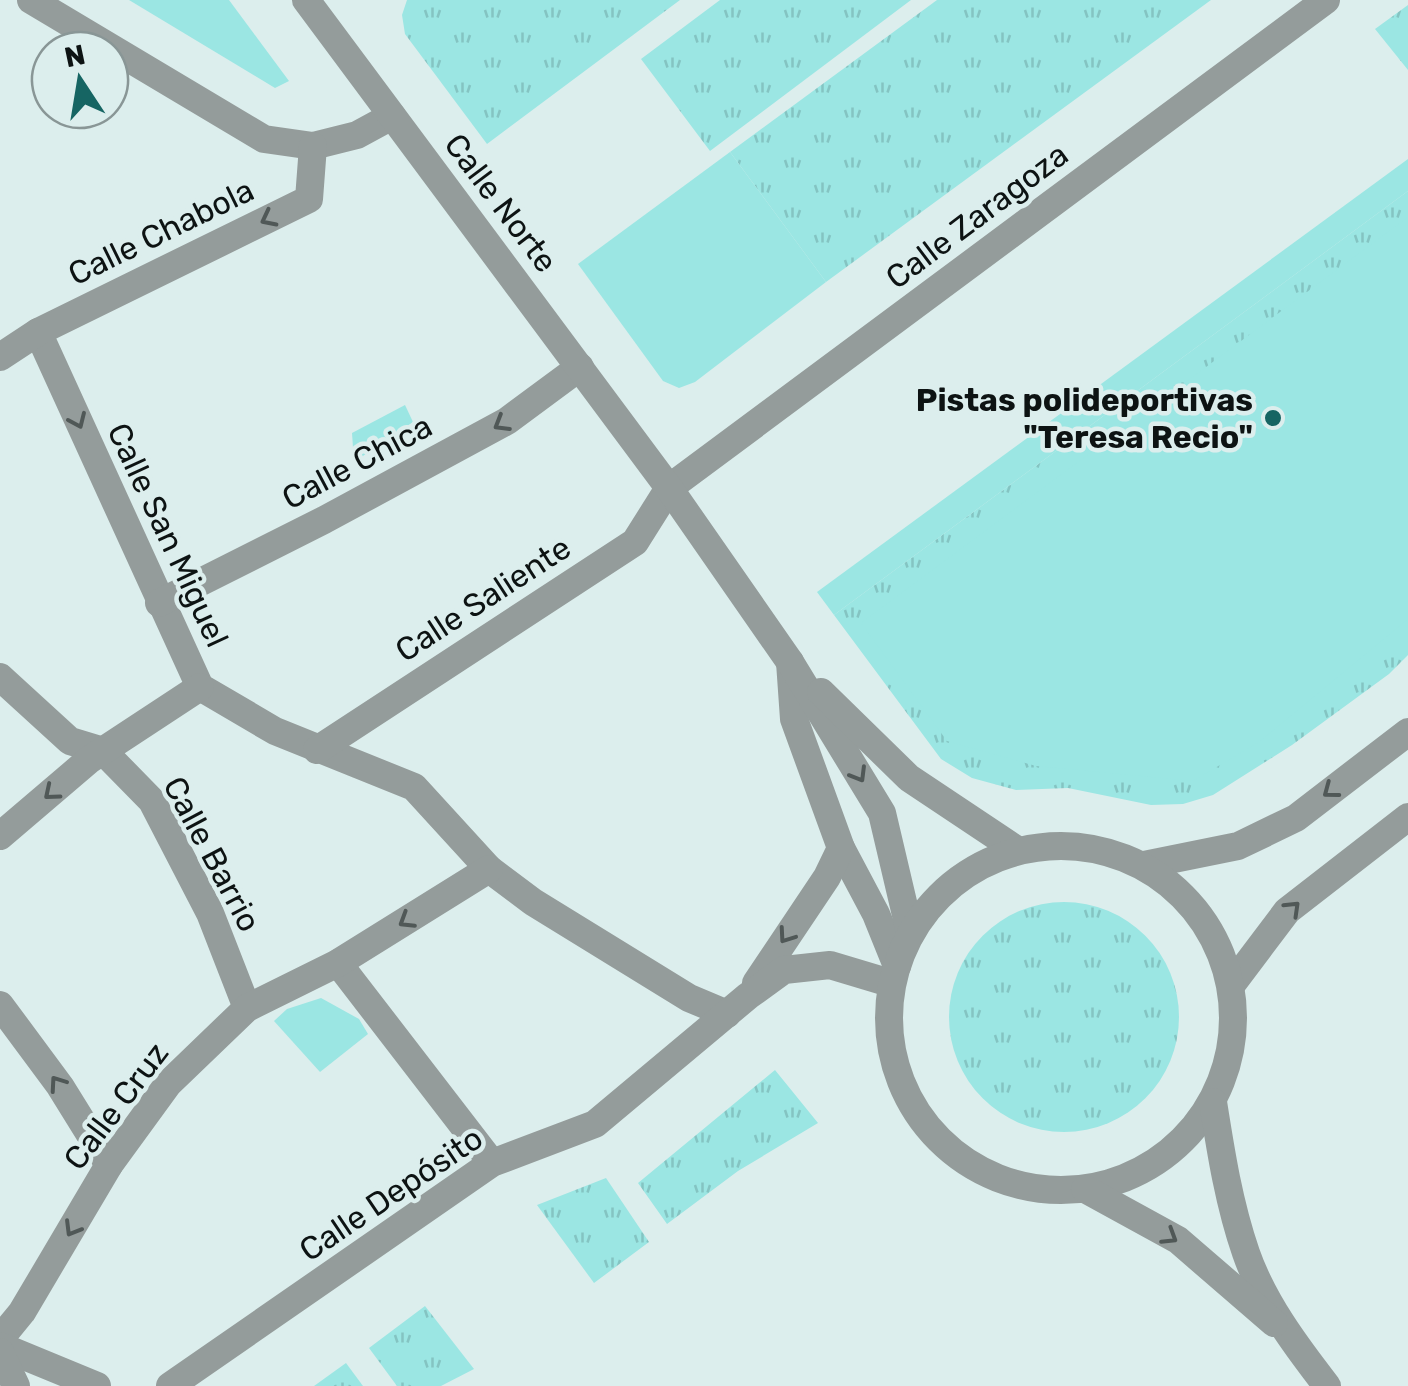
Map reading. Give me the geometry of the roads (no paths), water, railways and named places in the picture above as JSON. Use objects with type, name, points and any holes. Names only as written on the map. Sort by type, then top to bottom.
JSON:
[{"type":"street","points":[[31,0],[264,139],[314,146],[356,136],[392,116]]},
{"type":"street","name":"Calle Zaragoza","points":[[669,488],[1326,0]]},
{"type":"street","name":"Calle Norte","points":[[310,2],[669,488],[790,662],[882,813],[910,932]]},
{"type":"street","name":"Calle Chabola","points":[[0,357],[38,332],[309,198],[314,146]]},
{"type":"street","name":"Calle San Miguel","points":[[38,332],[200,687],[275,731],[414,787],[489,869],[533,902],[689,998],[738,1005]]},
{"type":"street","name":"Calle Chica","points":[[159,603],[507,421],[580,368]]},
{"type":"street","name":"Calle Saliente","points":[[317,750],[635,542],[669,488]]},
{"type":"street","points":[[790,662],[794,720],[841,848],[876,914],[894,974]]},
{"type":"street","name":"Calle Norte","points":[[790,662],[909,778],[1017,850]]},
{"type":"street","name":"Calle Barrio","points":[[0,677],[70,742],[103,751],[152,801],[210,913],[247,1008]]},
{"type":"street","points":[[0,836],[103,751],[200,687]]},
{"type":"street","points":[[1144,865],[1238,846],[1296,818],[1408,732]]},
{"type":"street","points":[[1232,984],[1287,910],[1408,817]]},
{"type":"street","points":[[1082,846],[1144,865],[1201,914],[1232,984],[1233,1044],[1213,1102],[1180,1143],[1166,1154],[1136,1174],[1085,1189],[1030,1188],[978,1170],[934,1136],[903,1090],[888,1038],[894,974],[910,932],[955,880],[1017,850],[1082,846]]},
{"type":"street","name":"Calle Depósito","points":[[738,1005],[826,878],[841,848]]},
{"type":"street","name":"Calle Cruz","points":[[0,1346],[109,1165],[168,1084],[247,1008],[338,963],[489,869]]},
{"type":"street","points":[[338,963],[492,1163]]},
{"type":"street","name":"Calle Depósito","points":[[170,1386],[492,1163],[596,1124],[784,970],[830,965],[894,974]]},
{"type":"street","points":[[0,1005],[60,1086],[109,1165]]},
{"type":"street","points":[[1213,1102],[1224,1175],[1247,1257],[1288,1335],[1326,1386]]},
{"type":"street","points":[[1085,1189],[1178,1240],[1288,1335]]},
{"type":"street","points":[[0,1346],[16,1386]]},
{"type":"street","points":[[0,1346],[97,1386]]},
{"type":"place","name":"Pistas polideportivas \"Teresa Recio\"","points":[[1273,418]]}]
